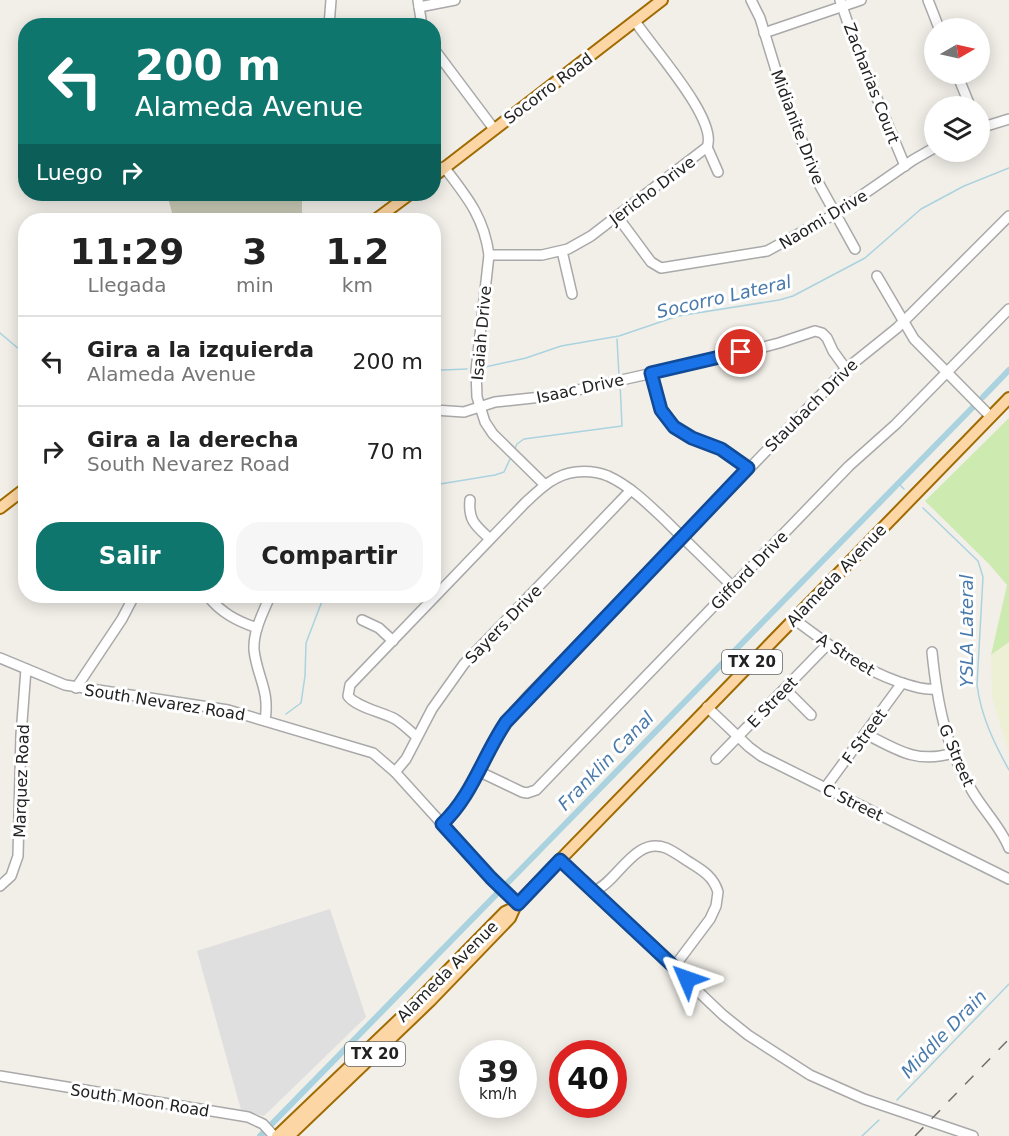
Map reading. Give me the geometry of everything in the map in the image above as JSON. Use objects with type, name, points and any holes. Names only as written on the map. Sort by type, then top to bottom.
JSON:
[{"type":"main road","name":"Socorro Road","points":[[441,170],[662,0]]},
{"type":"main road","points":[[384,213],[401,201]]},
{"type":"main road","name":"Alameda Avenue","points":[[274,1135],[411,1008],[505,912],[560,860],[1009,398]]},
{"type":"main road","points":[[0,508],[18,494]]},
{"type":"main road","name":"Alameda Avenue","points":[[289,1136],[430,1001],[510,918],[515,903]]},
{"type":"street","points":[[330,18],[331,0]]},
{"type":"street","points":[[421,18],[418,3],[455,0]]},
{"type":"street","name":"Midianite Drive","points":[[751,0],[760,18],[780,84],[819,184],[855,249]]},
{"type":"street","points":[[764,33],[841,3],[861,0]]},
{"type":"street","points":[[927,0],[935,18]]},
{"type":"street","name":"Zacharias Court","points":[[841,3],[857,50],[904,166]]},
{"type":"street","name":"Jericho Drive","points":[[489,255],[542,255],[562,251],[591,236],[707,147],[708,137],[694,102],[635,21]]},
{"type":"street","points":[[441,58],[494,129]]},
{"type":"street","points":[[990,125],[1009,119]]},
{"type":"street","points":[[707,147],[718,172]]},
{"type":"street","name":"Naomi Drive","points":[[617,216],[657,267],[664,268],[767,251],[835,214],[924,154]]},
{"type":"street","name":"Isaiah Drive","points":[[444,167],[478,215],[489,255],[475,383],[480,407],[493,435],[545,485]]},
{"type":"street","name":"Staubach Drive","points":[[442,824],[459,806],[506,722],[748,468],[846,369],[903,321],[1009,216]]},
{"type":"street","points":[[562,251],[572,294]]},
{"type":"street","points":[[877,276],[914,339],[991,417]]},
{"type":"street","name":"Gifford Drive","points":[[478,771],[522,792],[536,790],[849,466],[889,431],[1009,309]]},
{"type":"street","name":"Isaac Drive","points":[[441,411],[455,412],[495,402],[551,396],[779,343],[815,331],[827,338],[846,369]]},
{"type":"street","points":[[651,373],[661,410],[674,427],[692,438],[721,449],[748,468]]},
{"type":"street","points":[[441,585],[545,485],[563,475],[584,472],[604,475],[631,490],[732,586]]},
{"type":"street","name":"Sayers Drive","points":[[395,772],[406,759],[432,709],[464,664],[631,490]]},
{"type":"street","points":[[470,500],[469,511],[474,523],[490,539]]},
{"type":"street","points":[[76,688],[130,603]]},
{"type":"street","points":[[214,603],[231,617],[257,628]]},
{"type":"street","points":[[265,720],[266,696],[255,654],[257,628],[267,603]]},
{"type":"street","points":[[417,737],[397,720],[354,702],[348,696],[348,689],[353,680],[393,641],[425,603]]},
{"type":"street","name":"A Street","points":[[794,619],[827,645],[866,669],[923,690],[936,689]]},
{"type":"street","points":[[362,620],[379,628],[393,641]]},
{"type":"street","name":"E Street","points":[[716,759],[827,645]]},
{"type":"street","name":"G Street","points":[[932,652],[941,716],[953,753],[971,789],[1009,848]]},
{"type":"street","name":"South Nevarez Road","points":[[0,658],[76,688],[228,710],[366,750],[384,761],[395,772],[515,903]]},
{"type":"street","name":"Marquez Road","points":[[0,886],[11,876],[18,856],[26,669]]},
{"type":"street","name":"F Street","points":[[825,788],[902,683]]},
{"type":"street","points":[[785,689],[811,715]]},
{"type":"street","name":"C Street","points":[[707,707],[761,756],[1008,876]]},
{"type":"street","points":[[866,734],[913,756],[937,758],[953,753]]},
{"type":"street","points":[[594,891],[604,887],[637,853],[649,847],[668,849],[710,876],[718,892],[714,911],[674,967]]},
{"type":"street","points":[[560,860],[737,1028],[810,1075],[864,1099],[973,1136]]},
{"type":"street","name":"South Moon Road","points":[[0,1076],[248,1117],[263,1124],[274,1135]]},
{"type":"shaded area","points":[[169,201],[302,201],[302,213],[172,213]]},
{"type":"shaded area","points":[[1009,642],[1009,753],[992,698],[991,655]]},
{"type":"shaded area","points":[[330,909],[366,1017],[264,1116],[241,1110],[197,951]]},
{"type":"green space","points":[[1009,418],[1009,642],[991,655],[1007,585],[925,501]]},
{"type":"waterway","name":"Socorro Lateral","points":[[485,367],[526,358],[561,346],[619,336],[678,316],[793,296],[865,258],[921,209],[964,186],[1009,168]]},
{"type":"waterway","name":"Socorro Lateral","points":[[0,333],[18,348]]},
{"type":"waterway","points":[[617,339],[619,376]]},
{"type":"waterway","name":"Socorro Lateral","points":[[441,370],[467,369]]},
{"type":"waterway","name":"Franklin Canal","points":[[983,397],[1009,370]]},
{"type":"waterway","points":[[514,450],[517,444],[524,439],[622,426],[620,383]]},
{"type":"waterway","name":"Franklin Canal","points":[[260,1136],[974,406]]},
{"type":"waterway","points":[[441,484],[504,472],[511,457]]},
{"type":"waterway","name":"YSLA Lateral","points":[[899,484],[904,489]]},
{"type":"waterway","name":"YSLA Lateral","points":[[923,508],[978,561],[983,577],[977,685],[989,729],[1009,770]]},
{"type":"waterway","points":[[286,714],[301,703],[306,643],[321,603]]},
{"type":"waterway","name":"Middle Drain","points":[[897,1100],[1009,984]]},
{"type":"waterway","name":"Middle Drain","points":[[862,1136],[879,1120]]},
{"type":"railway","points":[[915,1136],[1009,1039]]},
{"type":"route","points":[[687,979],[560,860],[518,904],[442,824],[467,793],[496,736],[528,696],[748,468],[721,449],[682,434],[674,427],[661,410],[651,373],[741,352]]}]
